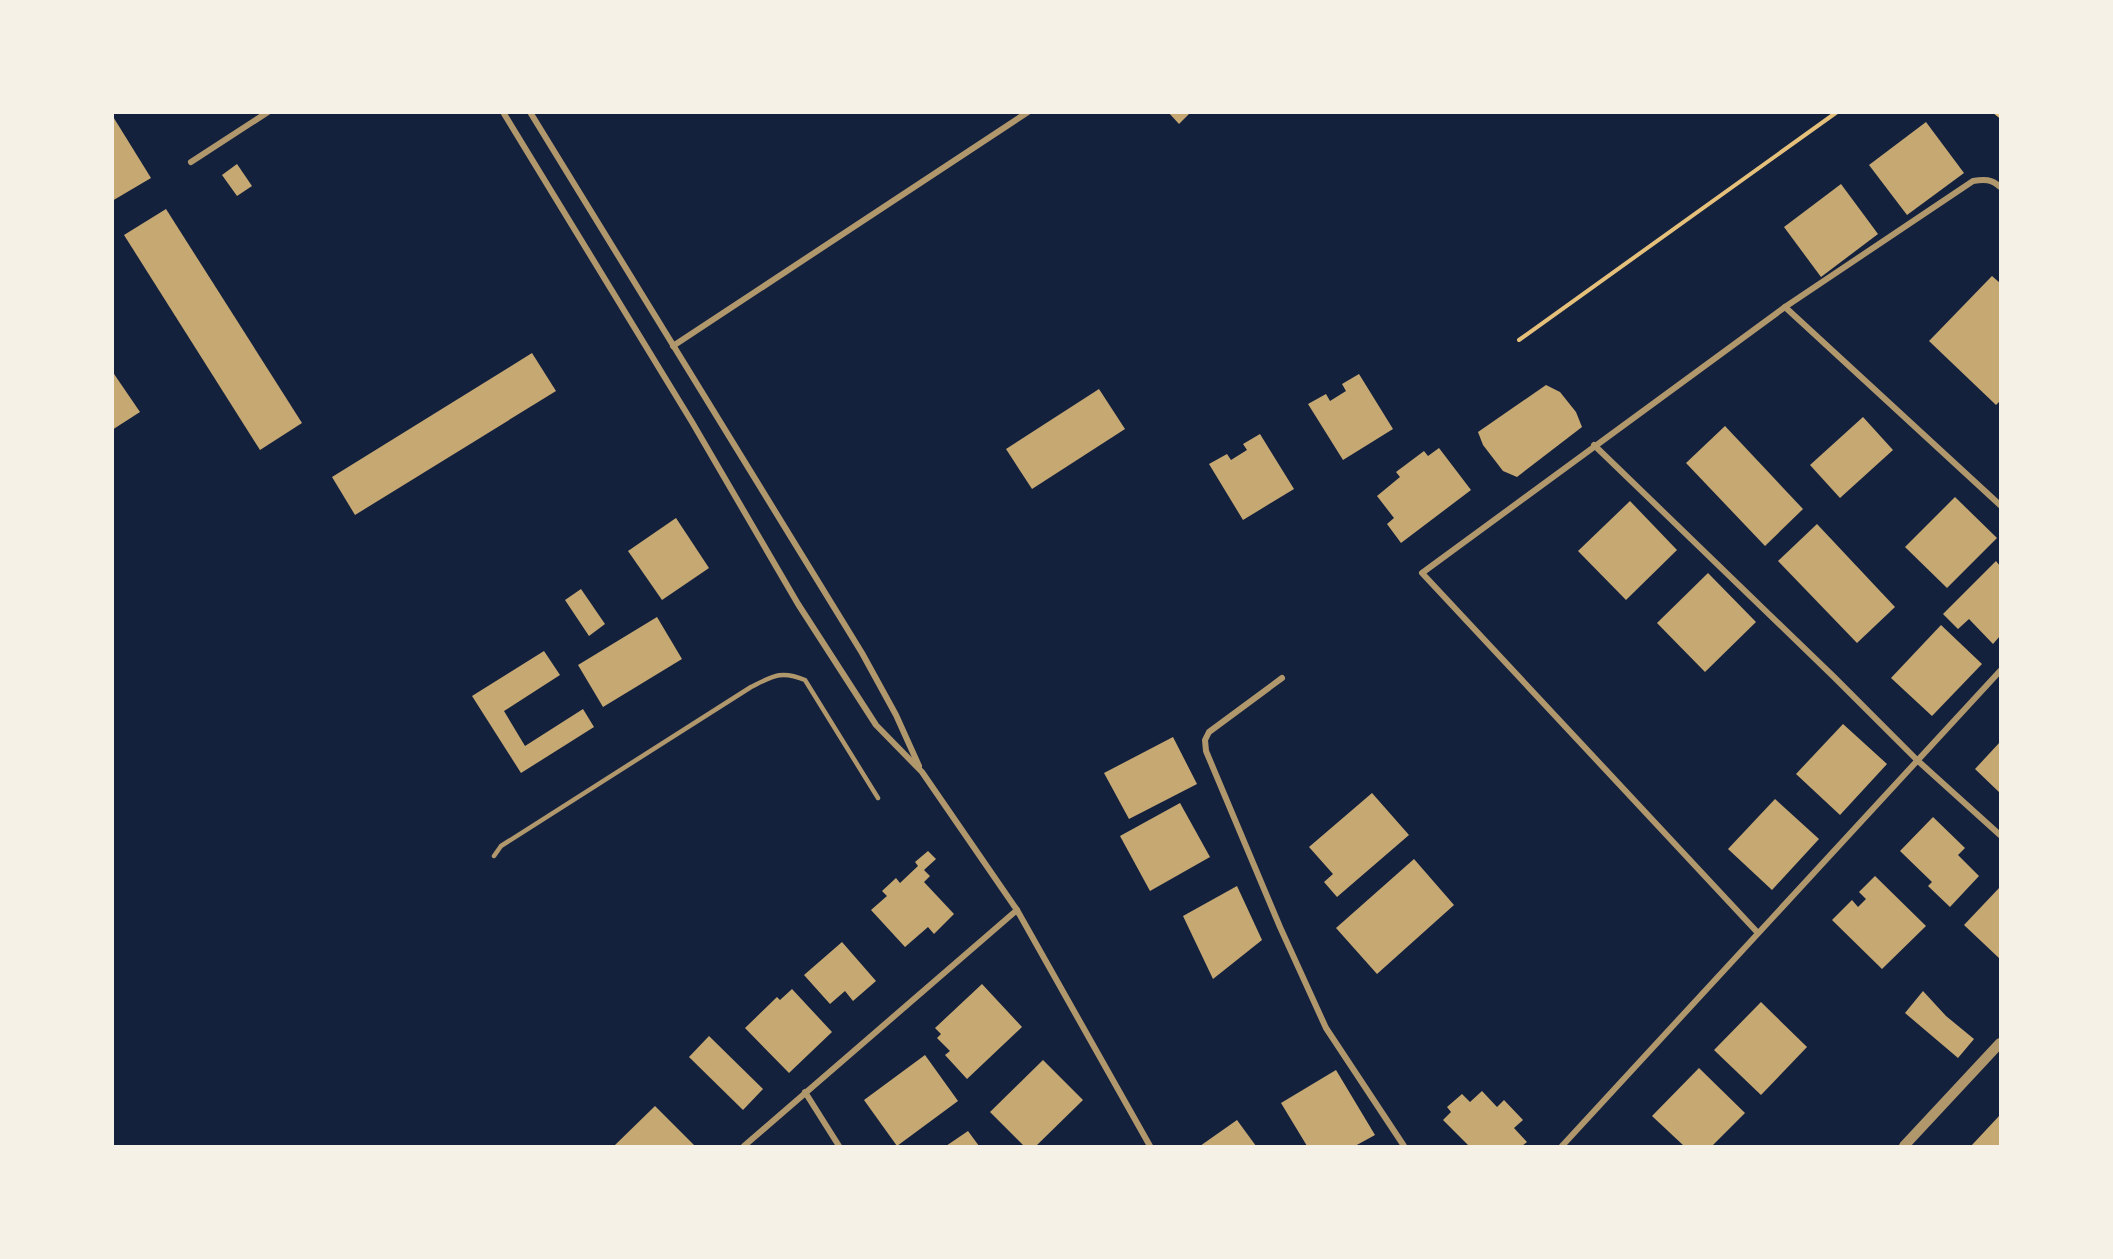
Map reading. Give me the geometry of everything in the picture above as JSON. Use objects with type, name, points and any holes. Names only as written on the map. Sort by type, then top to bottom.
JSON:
[{"type":"street","points":[[191,162],[268,112]]},
{"type":"street","points":[[503,112],[692,422],[798,604],[876,725],[922,772],[1017,910],[1150,1146]]},
{"type":"street","points":[[530,112],[862,653],[896,715],[922,772]]},
{"type":"street","points":[[673,346],[1028,112]]},
{"type":"street","points":[[1758,933],[1422,573],[1785,307],[1973,181],[1984,178],[2001,187]]},
{"type":"street","points":[[1785,307],[2001,505]]},
{"type":"street","points":[[1594,446],[1917,760],[2001,835]]},
{"type":"street","points":[[1562,1146],[2001,671]]},
{"type":"street","points":[[1282,678],[1209,732],[1205,740],[1206,752],[1326,1029],[1404,1146]]},
{"type":"street","points":[[744,1146],[1017,910]]},
{"type":"street","points":[[1904,1146],[2001,1043]]},
{"type":"street","points":[[1991,1054],[2001,1062]]},
{"type":"street","points":[[806,1092],[839,1146]]},
{"type":"lane","points":[[494,856],[501,846],[751,687],[775,675],[791,674],[805,680],[878,798]]},
{"type":"path","points":[[1519,340],[1837,112]]},
{"type":"path","points":[[1995,112],[2001,116]]},
{"type":"building","points":[[1168,112],[1191,112],[1179,124]]},
{"type":"building","points":[[112,115],[151,178],[112,201]]},
{"type":"building","points":[[1926,122],[1964,173],[1907,215],[1869,165]]},
{"type":"building","points":[[237,164],[252,186],[237,196],[222,175]]},
{"type":"building","points":[[1841,184],[1878,234],[1821,277],[1784,227]]},
{"type":"building","points":[[166,209],[302,423],[260,450],[124,235]]},
{"type":"building","points":[[1992,276],[2000,283],[2000,401],[1996,405],[1929,341]]},
{"type":"building","points":[[532,353],[556,391],[355,515],[332,477]]},
{"type":"building","points":[[112,371],[140,412],[112,430]]},
{"type":"building","points":[[1359,374],[1393,429],[1343,460],[1308,404],[1326,394],[1330,401],[1346,391],[1342,384]]},
{"type":"building","points":[[1546,385],[1560,392],[1576,412],[1582,427],[1517,477],[1503,471],[1483,445],[1478,432]]},
{"type":"building","points":[[1099,389],[1125,429],[1032,489],[1006,449]]},
{"type":"building","points":[[1863,417],[1893,450],[1840,498],[1810,465]]},
{"type":"building","points":[[1725,426],[1803,509],[1765,546],[1686,463]]},
{"type":"building","points":[[1260,434],[1294,489],[1243,520],[1209,464],[1227,454],[1231,460],[1247,450],[1243,444]]},
{"type":"building","points":[[1439,448],[1471,490],[1401,543],[1387,524],[1394,518],[1377,496],[1400,477],[1396,472],[1424,451],[1428,456]]},
{"type":"building","points":[[1955,497],[1997,538],[1947,588],[1905,547]]},
{"type":"building","points":[[1630,501],[1677,550],[1626,600],[1578,551]]},
{"type":"building","points":[[676,518],[709,568],[662,600],[628,551]]},
{"type":"building","points":[[1817,524],[1895,607],[1857,643],[1778,561]]},
{"type":"building","points":[[1996,561],[2000,566],[2000,636],[1993,644],[1969,619],[1958,629],[1943,614]]},
{"type":"building","points":[[1708,573],[1756,622],[1705,672],[1657,623]]},
{"type":"building","points":[[581,589],[605,624],[589,636],[565,600]]},
{"type":"building","points":[[657,617],[682,659],[603,707],[578,665]]},
{"type":"building","points":[[1941,625],[1982,664],[1932,716],[1891,678]]},
{"type":"building","points":[[544,651],[560,675],[504,711],[525,746],[583,709],[594,727],[521,773],[472,696]]},
{"type":"building","points":[[1843,724],[1887,764],[1840,815],[1796,774]]},
{"type":"building","points":[[1173,737],[1197,784],[1129,819],[1104,773]]},
{"type":"building","points":[[2000,742],[2000,793],[1975,769]]},
{"type":"building","points":[[1372,793],[1409,835],[1337,897],[1324,882],[1333,874],[1309,847]]},
{"type":"building","points":[[1775,799],[1819,839],[1772,890],[1728,849]]},
{"type":"building","points":[[1180,803],[1210,857],[1150,891],[1120,836]]},
{"type":"building","points":[[1933,817],[1965,848],[1958,855],[1979,876],[1950,907],[1928,886],[1932,882],[1900,851]]},
{"type":"building","points":[[928,851],[936,859],[924,870],[930,876],[924,882],[954,914],[934,934],[928,927],[905,947],[871,910],[887,896],[882,891],[896,878],[900,883],[918,866],[915,862]]},
{"type":"building","points":[[1414,859],[1454,905],[1377,974],[1336,928]]},
{"type":"building","points":[[1875,876],[1926,926],[1882,969],[1832,920],[1852,900],[1858,907],[1866,899],[1859,892]]},
{"type":"building","points":[[1237,886],[1262,940],[1213,979],[1183,916]]},
{"type":"building","points":[[2000,887],[2000,959],[1964,925]]},
{"type":"building","points":[[842,942],[876,981],[853,1001],[845,991],[830,1004],[804,975]]},
{"type":"building","points":[[982,984],[1022,1027],[967,1079],[945,1055],[950,1051],[937,1038],[941,1034],[935,1028]]},
{"type":"building","points":[[792,989],[832,1032],[789,1073],[745,1028],[777,997],[780,1000]]},
{"type":"building","points":[[1923,991],[1946,1016],[1974,1039],[1958,1058],[1905,1013]]},
{"type":"building","points":[[1761,1002],[1807,1047],[1761,1095],[1714,1050]]},
{"type":"building","points":[[709,1036],[763,1089],[743,1110],[689,1057]]},
{"type":"building","points":[[925,1055],[958,1101],[897,1146],[864,1100]]},
{"type":"building","points":[[1043,1060],[1083,1100],[1036,1146],[1024,1146],[990,1112]]},
{"type":"building","points":[[1699,1068],[1745,1113],[1712,1146],[1684,1146],[1652,1116]]},
{"type":"building","points":[[1336,1070],[1375,1135],[1355,1146],[1307,1146],[1281,1103]]},
{"type":"building","points":[[1482,1091],[1497,1107],[1504,1100],[1523,1120],[1514,1128],[1527,1142],[1522,1146],[1469,1146],[1443,1120],[1451,1112],[1447,1107],[1462,1094],[1470,1102]]},
{"type":"building","points":[[655,1106],[695,1146],[614,1146]]},
{"type":"building","points":[[2000,1115],[2000,1146],[1971,1146]]},
{"type":"building","points":[[1237,1120],[1256,1146],[1200,1146]]},
{"type":"building","points":[[968,1131],[979,1146],[946,1146]]}]
